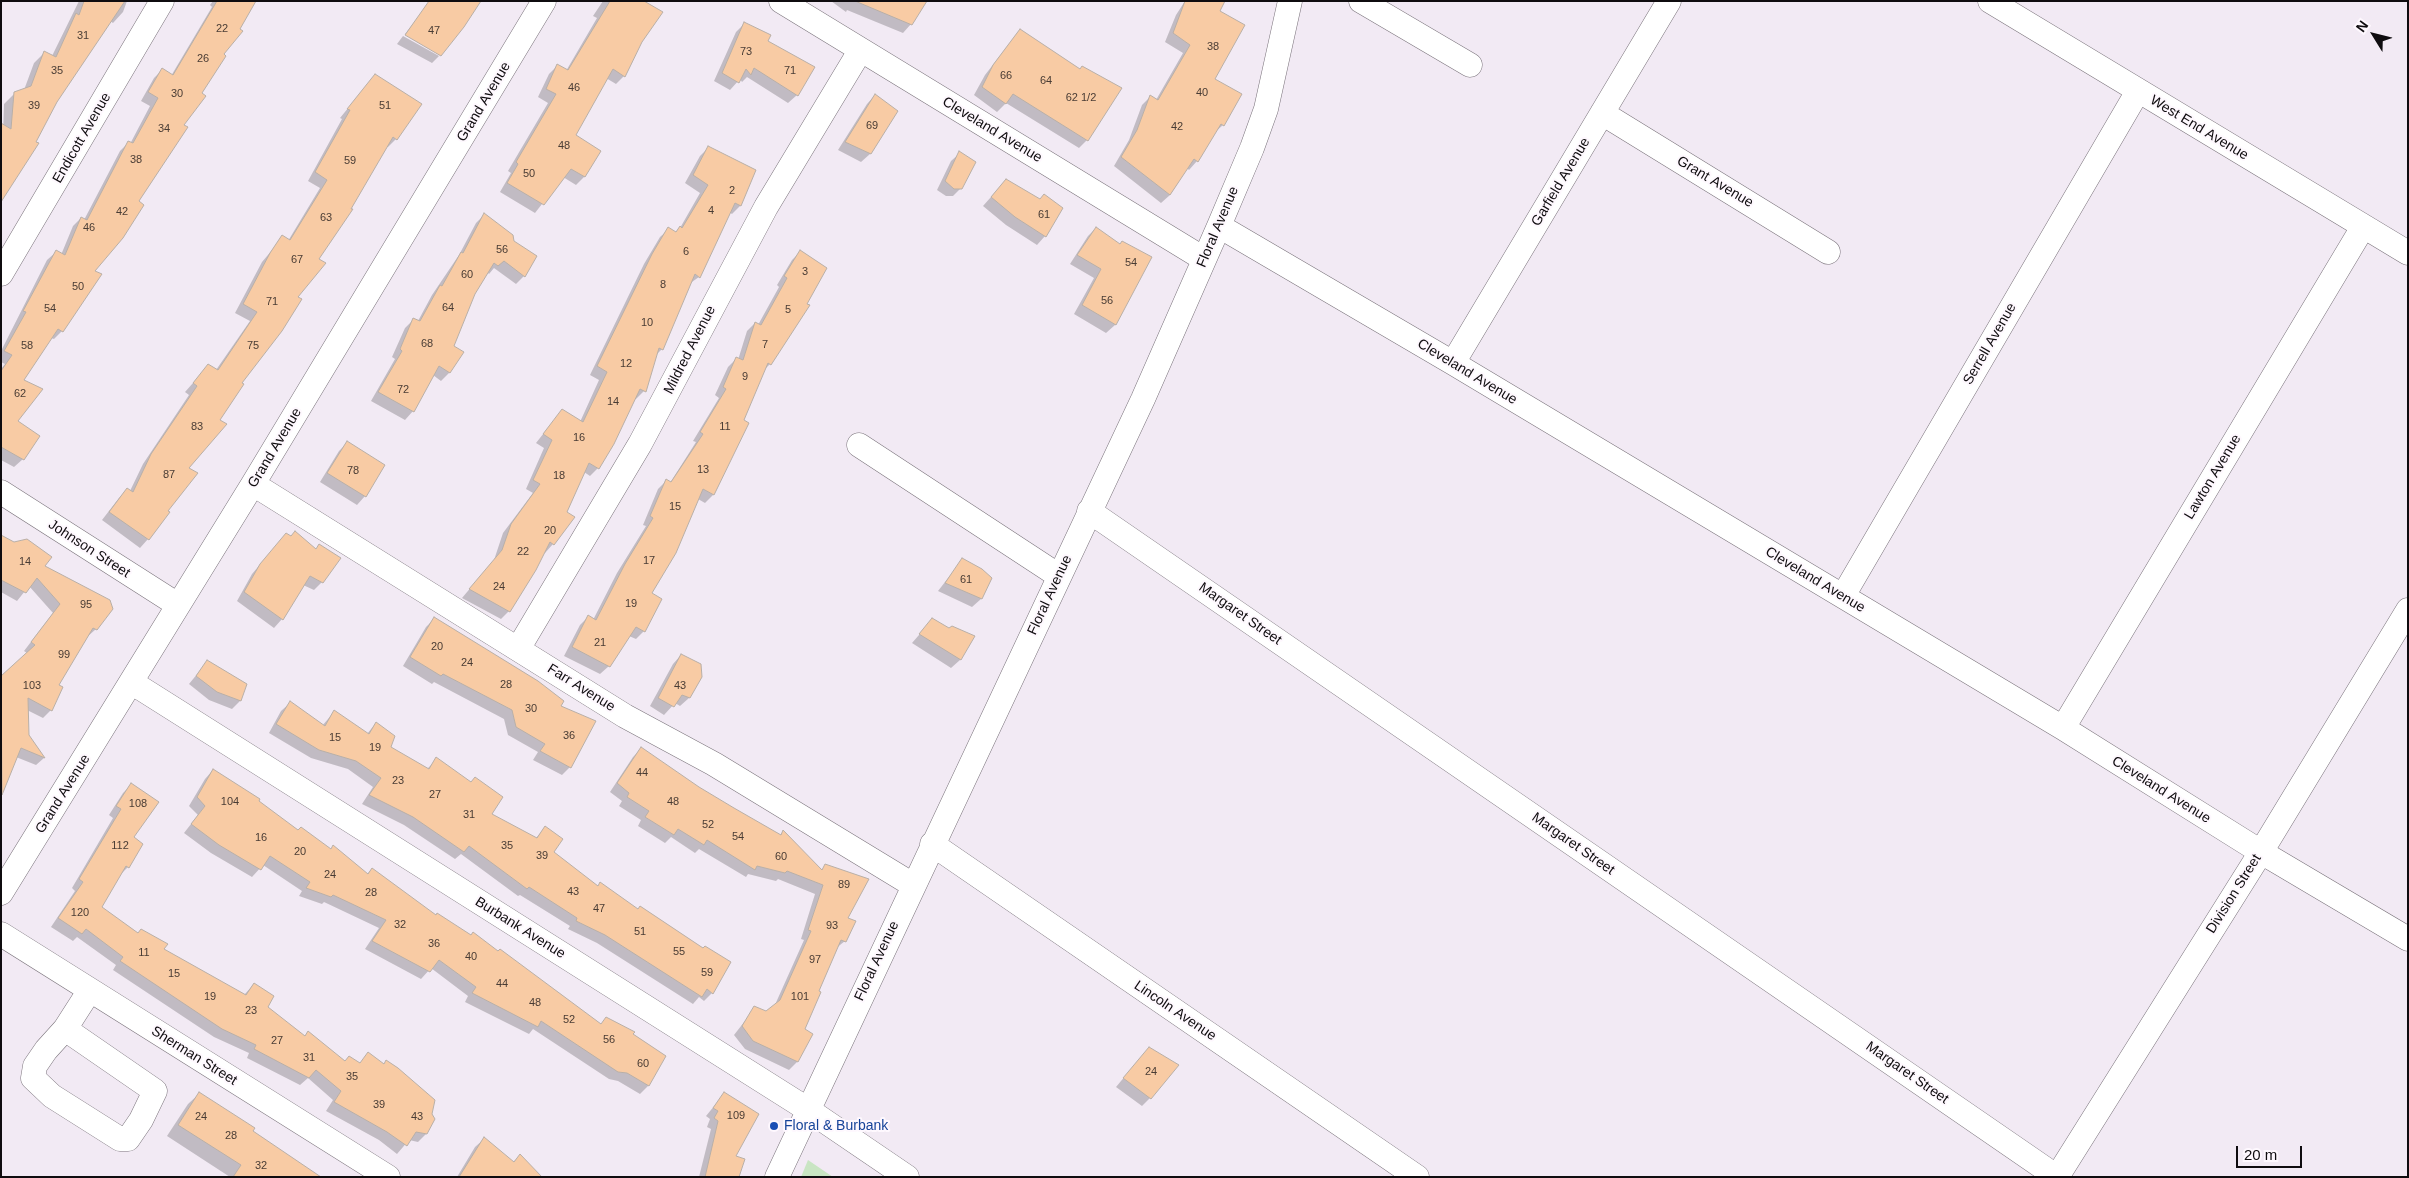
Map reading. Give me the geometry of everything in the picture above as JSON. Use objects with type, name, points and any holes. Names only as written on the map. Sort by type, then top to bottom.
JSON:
[{"type":"street","name":"Endicott Avenue","points":[[1,274],[162,1]]},
{"type":"street","name":"Grand Avenue","points":[[1,893],[253,484],[544,1]]},
{"type":"street","name":"Cleveland Avenue","points":[[780,1],[1204,259]]},
{"type":"street","name":"Floral Avenue","points":[[777,1177],[807,1109],[1143,399],[1266,109],[1290,1]]},
{"type":"street","points":[[1361,1],[1470,65]]},
{"type":"street","name":"Garfield Avenue","points":[[1453,363],[1669,1]]},
{"type":"street","name":"West End Avenue","points":[[1990,1],[2408,254]]},
{"type":"street","name":"Mildred Avenue","points":[[518,649],[640,444],[766,207],[860,51]]},
{"type":"street","name":"Serrell Avenue","points":[[1842,596],[2138,91]]},
{"type":"street","name":"Grant Avenue","points":[[1602,113],[1828,252]]},
{"type":"street","name":"Cleveland Avenue","points":[[1218,226],[1453,363],[2063,728],[2261,852],[2408,939]]},
{"type":"street","name":"Lawton Avenue","points":[[2063,728],[2363,227]]},
{"type":"street","points":[[859,444],[1058,576]]},
{"type":"street","name":"Farr Avenue","points":[[253,484],[624,716],[714,764],[913,886]]},
{"type":"street","name":"Johnson Street","points":[[1,492],[178,605]]},
{"type":"street","name":"Margaret Street","points":[[1089,512],[2057,1177]]},
{"type":"street","name":"Division Street","points":[[2057,1177],[2261,852],[2408,610]]},
{"type":"street","name":"Burbank Avenue","points":[[131,682],[807,1109],[907,1177]]},
{"type":"street","name":"Lincoln Avenue","points":[[932,844],[1417,1177]]},
{"type":"street","name":"Sherman Street","points":[[1,934],[388,1177]]},
{"type":"street","points":[[65,1029],[154,1091],[141,1120],[128,1139],[120,1139],[52,1096],[33,1078],[35,1066],[40,1058],[65,1029],[90,990]]},
{"type":"green space","points":[[808,1160],[833,1177],[801,1177]]},
{"type":"building","points":[[84,1],[125,1],[57,102],[36,142],[39,143],[1,202],[1,123],[11,129],[14,92],[31,86],[44,51],[56,57],[76,13],[79,15]]},
{"type":"building","points":[[217,1],[256,1],[240,29],[243,31],[224,54],[226,56],[202,93],[206,96],[184,125],[188,127],[139,201],[144,205],[123,238],[95,271],[102,274],[63,332],[58,329],[24,380],[43,389],[18,421],[40,436],[24,460],[1,447],[1,371],[12,355],[4,351],[26,312],[23,311],[56,250],[65,255],[81,217],[87,220],[128,141],[133,143],[158,98],[148,92],[162,68],[173,75]]},
{"type":"building","points":[[429,1],[481,1],[464,27],[441,56],[405,35]]},
{"type":"building","points":[[610,1],[644,1],[663,12],[642,42],[625,77],[613,69],[576,135],[601,151],[585,177],[571,169],[544,205],[507,183],[518,164],[516,162],[556,94],[546,89],[557,64],[568,70]]},
{"type":"building","points":[[855,1],[927,1],[912,25]]},
{"type":"building","points":[[1185,1],[1225,1],[1220,11],[1245,25],[1215,79],[1242,94],[1224,126],[1221,124],[1198,162],[1194,159],[1170,195],[1121,157],[1137,130],[1150,95],[1158,100],[1190,45],[1173,33]]},
{"type":"building","points":[[744,22],[771,35],[768,41],[815,67],[798,96],[754,68],[751,75],[746,69],[739,83],[722,73]]},
{"type":"building","points":[[1020,29],[1080,69],[1082,66],[1122,88],[1088,141],[1013,94],[1006,104],[982,87],[993,65]]},
{"type":"building","points":[[375,74],[422,104],[397,140],[393,137],[351,209],[353,209],[319,259],[326,263],[298,297],[302,299],[282,331],[242,383],[244,384],[220,420],[227,424],[189,468],[198,473],[168,511],[170,512],[149,540],[109,512],[127,488],[133,492],[151,454],[197,386],[193,383],[208,364],[218,370],[257,312],[243,304],[270,253],[282,235],[290,240],[327,180],[315,172],[350,110],[347,109]]},
{"type":"building","points":[[875,94],[898,111],[871,154],[845,142]]},
{"type":"building","points":[[708,146],[756,170],[741,206],[735,203],[700,278],[695,274],[663,350],[659,348],[646,392],[640,389],[614,444],[599,469],[589,463],[567,512],[575,517],[554,545],[550,542],[536,570],[510,612],[469,589],[502,550],[511,524],[540,484],[533,480],[552,440],[543,434],[562,409],[583,422],[607,372],[597,366],[652,254],[668,227],[676,232],[680,226],[682,228],[708,185],[693,175]]},
{"type":"building","points":[[959,151],[976,162],[962,189],[954,189],[945,181]]},
{"type":"building","points":[[1006,179],[1040,199],[1044,194],[1063,208],[1046,237],[1015,217],[991,197]]},
{"type":"building","points":[[484,213],[513,235],[514,241],[537,256],[525,277],[504,261],[498,266],[494,263],[475,294],[454,346],[464,352],[450,373],[439,366],[414,412],[378,392],[402,351],[400,349],[413,318],[420,321],[440,285],[442,286],[461,252],[463,253]]},
{"type":"building","points":[[1096,227],[1120,244],[1122,241],[1152,257],[1116,325],[1082,305],[1101,269],[1077,255]]},
{"type":"building","points":[[800,250],[827,268],[807,304],[810,305],[771,365],[768,363],[744,420],[749,423],[714,495],[703,489],[676,553],[652,593],[662,599],[645,632],[636,627],[610,667],[572,647],[588,615],[596,620],[625,564],[653,518],[650,516],[666,479],[671,482],[703,434],[700,432],[726,389],[723,387],[736,357],[743,360],[755,322],[761,325],[787,278],[784,276]]},
{"type":"building","points":[[347,441],[385,465],[366,497],[327,473]]},
{"type":"building","points":[[295,531],[316,549],[319,544],[341,558],[323,583],[310,576],[283,620],[244,592],[260,564],[286,533],[291,536]]},
{"type":"building","points":[[1,535],[14,542],[27,539],[52,557],[45,566],[110,600],[113,609],[97,630],[93,628],[59,685],[63,687],[52,711],[28,698],[29,735],[45,758],[21,748],[2,795],[1,676],[35,645],[31,642],[60,604],[37,578],[26,593],[1,580]]},
{"type":"building","points":[[962,558],[982,569],[992,578],[982,599],[945,583]]},
{"type":"building","points":[[434,617],[538,681],[564,701],[561,706],[596,721],[571,768],[540,751],[545,744],[516,727],[512,710],[443,674],[441,676],[410,657]]},
{"type":"building","points":[[932,618],[949,628],[952,626],[975,636],[961,660],[919,634]]},
{"type":"building","points":[[681,654],[701,664],[702,677],[690,698],[682,695],[674,707],[658,698]]},
{"type":"building","points":[[207,660],[247,684],[241,701],[217,692],[196,676]]},
{"type":"building","points":[[290,701],[325,726],[334,710],[369,734],[376,722],[395,736],[391,747],[429,769],[436,757],[471,782],[475,777],[503,797],[492,814],[537,838],[545,826],[563,839],[554,852],[598,886],[600,882],[638,909],[640,906],[703,948],[705,946],[731,962],[713,994],[707,989],[702,997],[605,935],[576,921],[577,918],[529,887],[527,889],[469,846],[464,852],[413,817],[369,795],[381,778],[356,761],[319,750],[276,724]]},
{"type":"building","points":[[641,747],[699,787],[734,808],[781,835],[783,830],[822,870],[825,864],[869,879],[848,918],[856,921],[846,942],[841,940],[819,991],[821,992],[805,1029],[813,1034],[798,1062],[753,1041],[742,1026],[754,1006],[766,1011],[780,1000],[811,931],[808,930],[823,885],[787,871],[785,873],[757,866],[755,870],[707,840],[704,845],[678,829],[674,835],[645,817],[649,811],[627,797],[629,793],[617,783]]},
{"type":"building","points":[[213,769],[260,799],[259,801],[298,830],[301,827],[331,849],[333,845],[368,874],[372,868],[436,915],[437,913],[471,935],[473,932],[498,951],[500,949],[601,1024],[606,1017],[635,1032],[633,1034],[666,1056],[649,1086],[627,1073],[618,1072],[541,1021],[538,1027],[472,993],[476,987],[439,960],[430,972],[372,941],[386,920],[333,895],[331,897],[306,888],[310,882],[270,856],[261,870],[219,845],[191,824],[205,806],[197,797]]},
{"type":"building","points":[[131,783],[159,802],[134,837],[143,844],[129,868],[126,866],[102,907],[138,933],[141,929],[168,944],[164,949],[246,995],[254,983],[274,996],[268,1007],[305,1036],[308,1031],[345,1061],[349,1056],[360,1063],[368,1052],[384,1064],[386,1060],[398,1068],[435,1100],[432,1114],[435,1119],[427,1134],[416,1132],[407,1146],[387,1132],[334,1102],[341,1091],[316,1070],[309,1078],[254,1049],[256,1045],[222,1029],[120,961],[123,957],[86,929],[82,934],[58,918],[83,882],[79,879],[121,809],[116,806]]},
{"type":"building","points":[[1149,1047],[1179,1065],[1151,1099],[1123,1078]]},
{"type":"building","points":[[199,1092],[255,1128],[253,1131],[321,1177],[233,1177],[241,1165],[178,1125]]},
{"type":"building","points":[[724,1092],[759,1114],[736,1156],[745,1159],[739,1177],[705,1177],[718,1121],[714,1118],[718,1111],[713,1108]]},
{"type":"building","points":[[484,1137],[514,1162],[520,1154],[542,1177],[459,1177]]},
{"type":"place","name":"Floral & Burbank","points":[[774,1126]]}]
